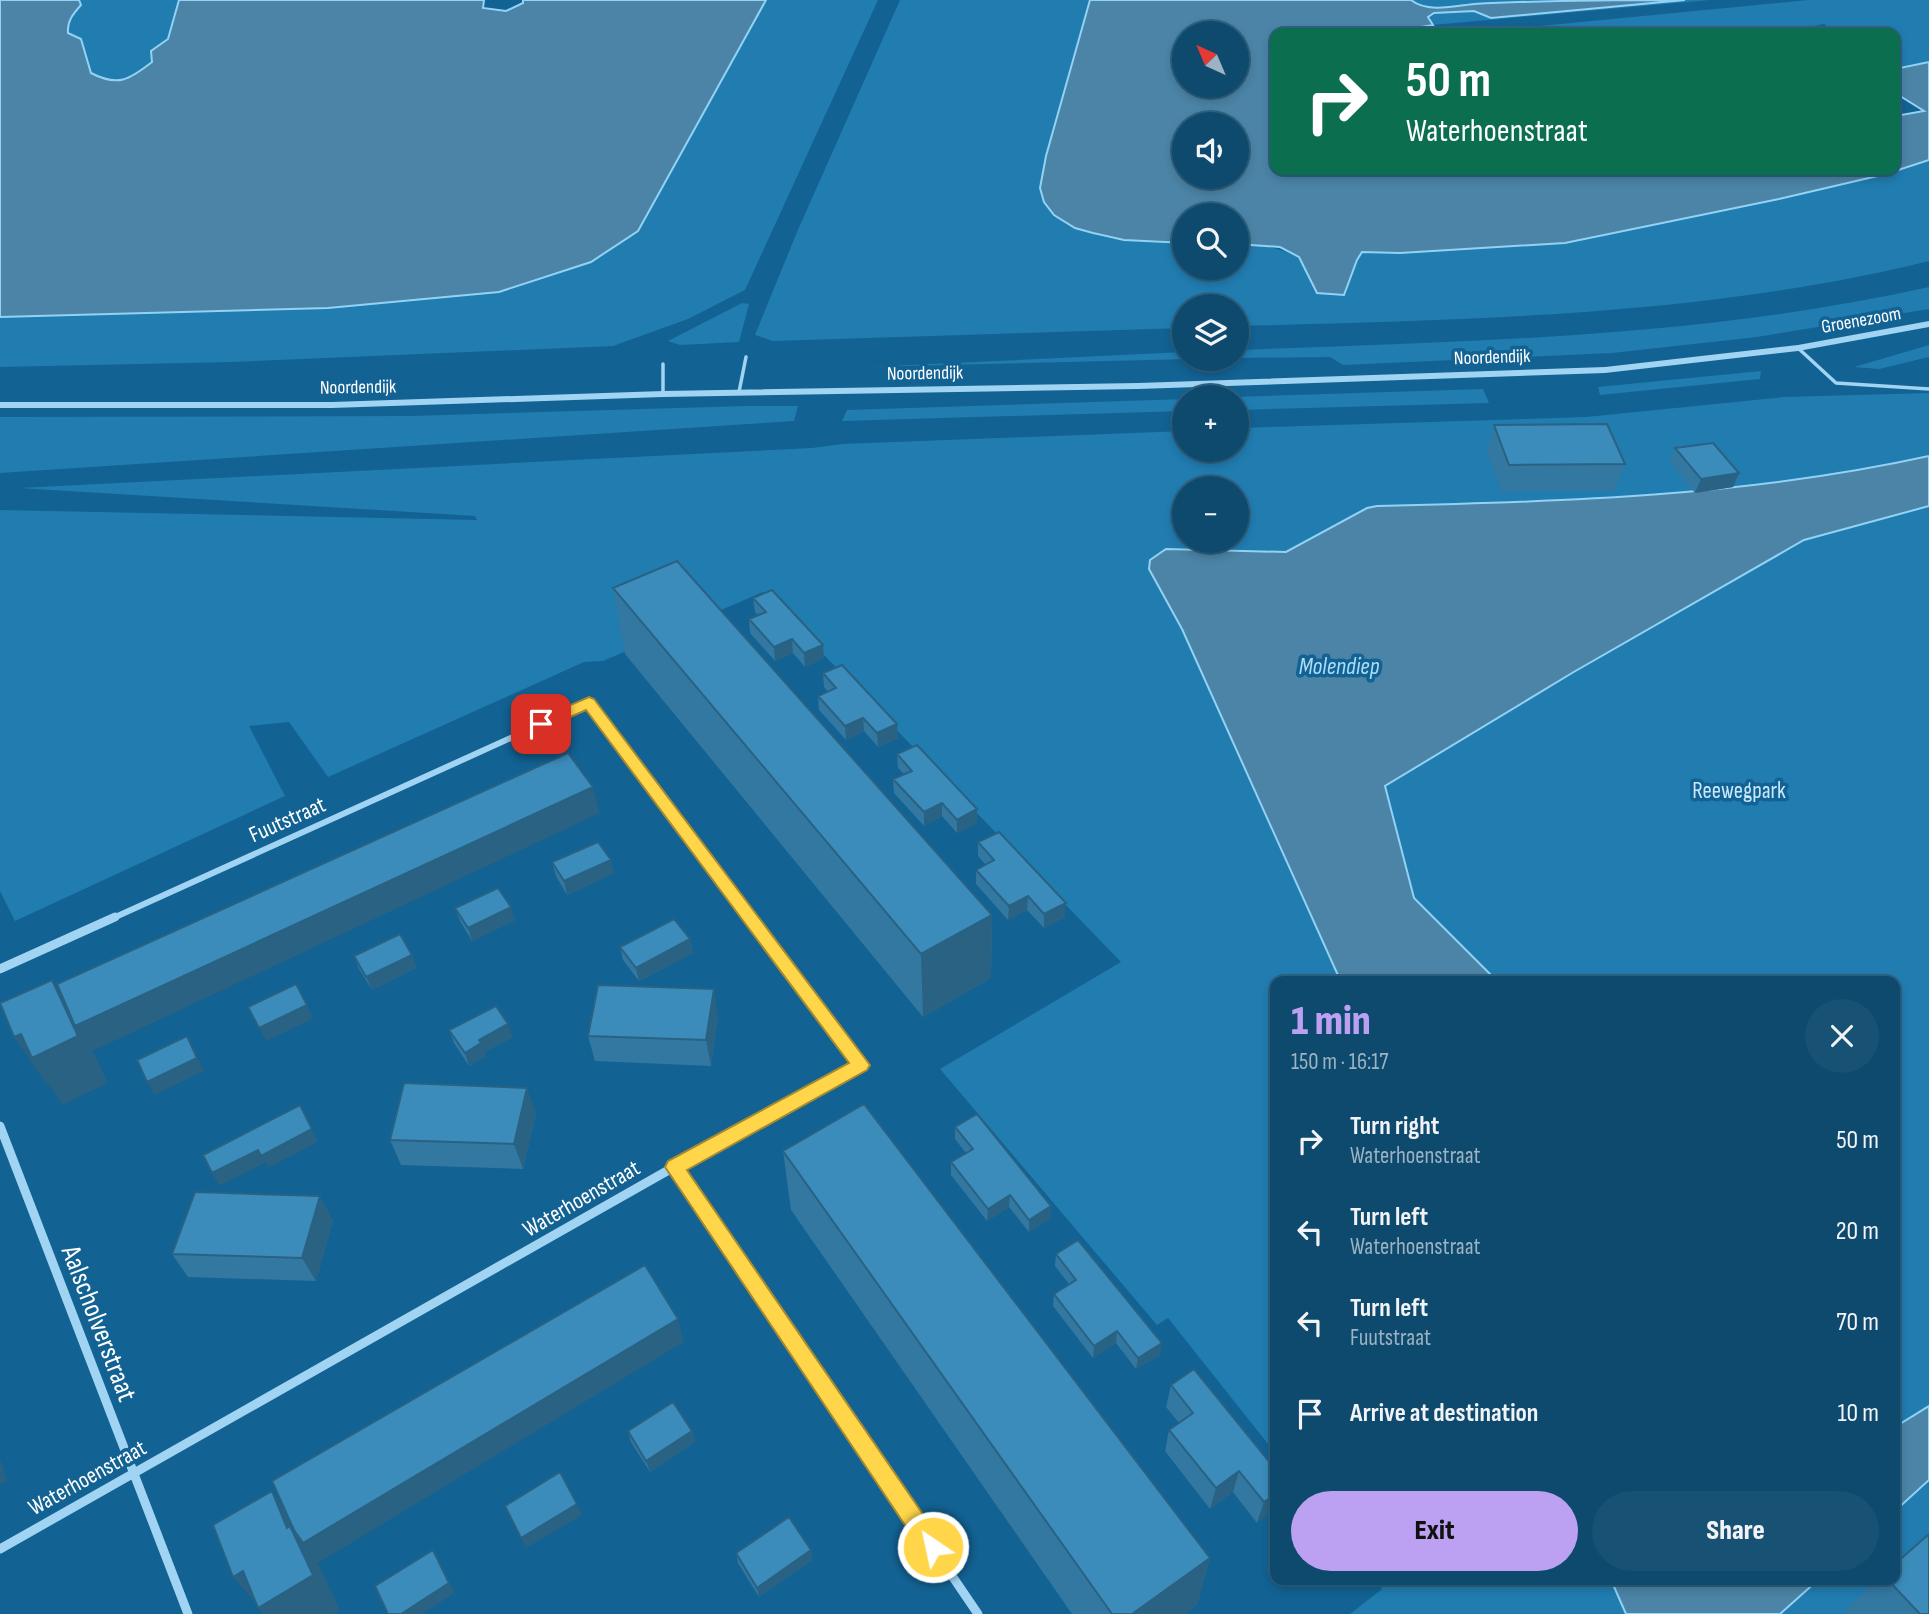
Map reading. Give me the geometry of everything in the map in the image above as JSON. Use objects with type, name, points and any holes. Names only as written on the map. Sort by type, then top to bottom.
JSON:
[{"type":"street","name":"Groenezoom","points":[[1798,348],[1929,324]]},
{"type":"street","name":"Noordendijk","points":[[0,404],[332,405],[739,392],[1138,386],[1605,370],[1798,348]]},
{"type":"street","name":"Fuutstraat","points":[[0,969],[589,703]]},
{"type":"street","name":"Waterhoenstraat","points":[[0,1549],[674,1167],[861,1065],[589,703]]},
{"type":"street","name":"Aalscholverstraat","points":[[0,1126],[188,1614]]},
{"type":"street","points":[[674,1167],[978,1614]]},
{"type":"lane","points":[[1798,348],[1836,383],[1929,389]]},
{"type":"lane","points":[[739,392],[746,357]]},
{"type":"lane","points":[[663,364],[663,394]]},
{"type":"green space","points":[[79,0],[179,0],[168,39],[151,51],[152,62],[130,77],[109,80],[91,73],[81,39],[68,33],[71,18],[81,5]]},
{"type":"green space","points":[[766,0],[878,0],[745,290],[688,319],[613,346],[231,362],[0,367],[0,317],[328,308],[499,292],[638,231]]},
{"type":"green space","points":[[900,0],[1090,0],[1046,156],[1044,202],[1073,226],[1090,233],[1108,238],[1172,243],[1172,280],[1249,280],[1249,245],[1256,245],[1296,257],[1344,295],[1362,252],[1400,253],[1565,243],[1882,175],[1900,175],[1900,169],[1929,160],[1929,261],[1760,294],[1585,312],[1249,326],[1249,294],[1172,294],[1172,328],[773,341],[755,335],[797,232]]},
{"type":"green space","points":[[1411,0],[1710,0],[1433,25]]},
{"type":"green space","points":[[1808,0],[1929,0],[1929,62],[1900,68],[1900,28],[1829,28],[1824,24],[1804,28],[1520,28]]},
{"type":"green space","points":[[1929,287],[1929,309],[1757,337],[1612,353],[1343,365],[1330,357],[1249,358],[1249,350],[1584,334],[1671,327],[1843,304]]},
{"type":"green space","points":[[742,303],[749,304],[739,342],[680,345],[668,341]]},
{"type":"green space","points":[[1929,345],[1929,357],[1879,369],[1854,367]]},
{"type":"green space","points":[[1172,353],[1172,359],[868,367]]},
{"type":"green space","points":[[1761,371],[1760,379],[1600,395],[1598,387]]},
{"type":"green space","points":[[1483,389],[1489,403],[1249,410],[1249,396]]},
{"type":"green space","points":[[1929,393],[1929,456],[1792,480],[1723,488],[1585,499],[1377,506],[1367,508],[1286,552],[1249,551],[1249,476],[1172,476],[1172,549],[1166,549],[1149,570],[1182,629],[1338,976],[1270,976],[1270,1446],[1168,1318],[1157,1325],[940,1069],[1121,962],[763,592],[603,661],[584,662],[328,777],[289,722],[249,726],[285,796],[15,921],[0,891],[0,510],[477,520],[475,516],[19,488],[812,448],[842,444],[1172,431],[1172,462],[1249,462],[1249,428],[1586,417],[1784,397]]},
{"type":"green space","points":[[1172,399],[1172,411],[842,421],[847,410]]},
{"type":"green space","points":[[798,406],[794,421],[0,473],[0,417],[410,416]]},
{"type":"green space","name":"Reewegpark","points":[[1929,496],[1929,1406],[1900,1424],[1900,976],[1461,976],[1403,908],[1373,784],[1822,519]]},
{"type":"green space","points":[[1929,1480],[1929,1614],[1780,1614],[1812,1585],[1900,1585],[1900,1506]]},
{"type":"green space","points":[[1379,1585],[1613,1585],[1626,1614],[1350,1614],[1382,1589]]},
{"type":"water","points":[[0,0],[79,0],[81,5],[71,18],[68,33],[81,39],[91,73],[109,80],[123,80],[152,62],[151,51],[168,39],[179,0],[484,0],[483,8],[506,11],[523,3],[523,0],[766,0],[638,231],[591,262],[499,292],[328,308],[0,317]]},
{"type":"water","points":[[1090,0],[1411,0],[1425,6],[1441,8],[1527,2],[1685,0],[1491,18],[1474,11],[1434,13],[1428,17],[1433,25],[1421,28],[1270,28],[1270,175],[1882,175],[1565,243],[1400,253],[1362,252],[1344,295],[1317,293],[1299,257],[1280,247],[1249,245],[1249,203],[1172,203],[1172,242],[1124,240],[1075,228],[1054,215],[1044,202],[1040,188],[1046,156]]},
{"type":"water","points":[[1929,62],[1929,160],[1900,169],[1900,115],[1924,111],[1900,96],[1900,68]]},
{"type":"water","name":"Molendiep","points":[[1929,456],[1929,506],[1804,540],[1572,673],[1385,786],[1414,898],[1492,976],[1338,976],[1182,629],[1149,569],[1150,560],[1166,549],[1172,549],[1172,553],[1286,552],[1367,508],[1377,506],[1585,499],[1792,480]]},
{"type":"water","points":[[1929,1406],[1929,1480],[1900,1506],[1900,1424]]},
{"type":"water","points":[[1613,1585],[1812,1585],[1780,1614],[1626,1614]]},
{"type":"building","points":[[1607,424],[1625,464],[1509,465],[1494,425]]},
{"type":"building","points":[[1713,443],[1739,473],[1701,479],[1675,448]]},
{"type":"building","points":[[677,561],[992,915],[921,954],[613,588]]},
{"type":"building","points":[[772,590],[823,645],[804,653],[792,639],[774,647],[749,619],[766,612],[753,598]]},
{"type":"building","points":[[842,665],[897,724],[877,733],[863,718],[845,726],[818,696],[836,688],[823,673]]},
{"type":"building","points":[[917,745],[977,809],[957,820],[942,803],[924,812],[893,779],[912,771],[897,754]]},
{"type":"building","points":[[568,753],[593,787],[75,1026],[57,984]]},
{"type":"building","points":[[999,832],[1066,903],[1044,914],[1028,896],[1009,906],[976,870],[994,860],[978,842]]},
{"type":"building","points":[[598,842],[611,860],[564,881],[552,862]]},
{"type":"building","points":[[498,888],[511,907],[468,928],[455,908]]},
{"type":"building","points":[[674,919],[690,939],[636,968],[620,947]]},
{"type":"building","points":[[400,934],[412,955],[366,977],[354,956]]},
{"type":"building","points":[[52,980],[78,1036],[32,1058],[21,1034],[14,1037],[0,1003]]},
{"type":"building","points":[[296,984],[307,1005],[259,1028],[248,1007]]},
{"type":"building","points":[[598,985],[714,989],[706,1040],[588,1036]]},
{"type":"building","points":[[496,1006],[508,1024],[479,1040],[481,1043],[465,1053],[449,1030]]},
{"type":"building","points":[[187,1036],[197,1058],[147,1082],[137,1060]]},
{"type":"building","points":[[404,1083],[527,1088],[514,1144],[390,1140]]},
{"type":"building","points":[[864,1104],[1210,1558],[1132,1614],[1112,1614],[783,1151]]},
{"type":"building","points":[[300,1105],[312,1129],[261,1156],[258,1150],[212,1173],[203,1155]]},
{"type":"building","points":[[977,1114],[1051,1206],[1029,1220],[1010,1195],[988,1209],[951,1162],[973,1149],[955,1127]]},
{"type":"building","points":[[195,1192],[320,1196],[302,1258],[172,1254]]},
{"type":"building","points":[[1078,1240],[1162,1343],[1138,1358],[1117,1331],[1094,1346],[1054,1294],[1076,1280],[1056,1254]]},
{"type":"building","points":[[645,1265],[678,1319],[303,1543],[294,1530],[272,1481]]},
{"type":"building","points":[[1194,1369],[1270,1463],[1270,1498],[1264,1502],[1239,1471],[1216,1488],[1169,1430],[1193,1413],[1171,1385]]},
{"type":"building","points":[[673,1402],[692,1431],[646,1461],[628,1431]]},
{"type":"building","points":[[560,1472],[577,1504],[521,1538],[505,1506]]},
{"type":"building","points":[[272,1491],[287,1528],[290,1526],[313,1575],[258,1608],[243,1571],[233,1577],[213,1525]]},
{"type":"building","points":[[789,1517],[811,1550],[757,1588],[736,1553]]},
{"type":"building","points":[[1929,1534],[1929,1614],[1920,1614],[1893,1585],[1900,1585],[1900,1560]]},
{"type":"building","points":[[433,1550],[449,1583],[401,1614],[388,1614],[375,1586]]},
{"type":"route","points":[[541,724],[589,703],[861,1065],[674,1167],[933,1547]]}]
